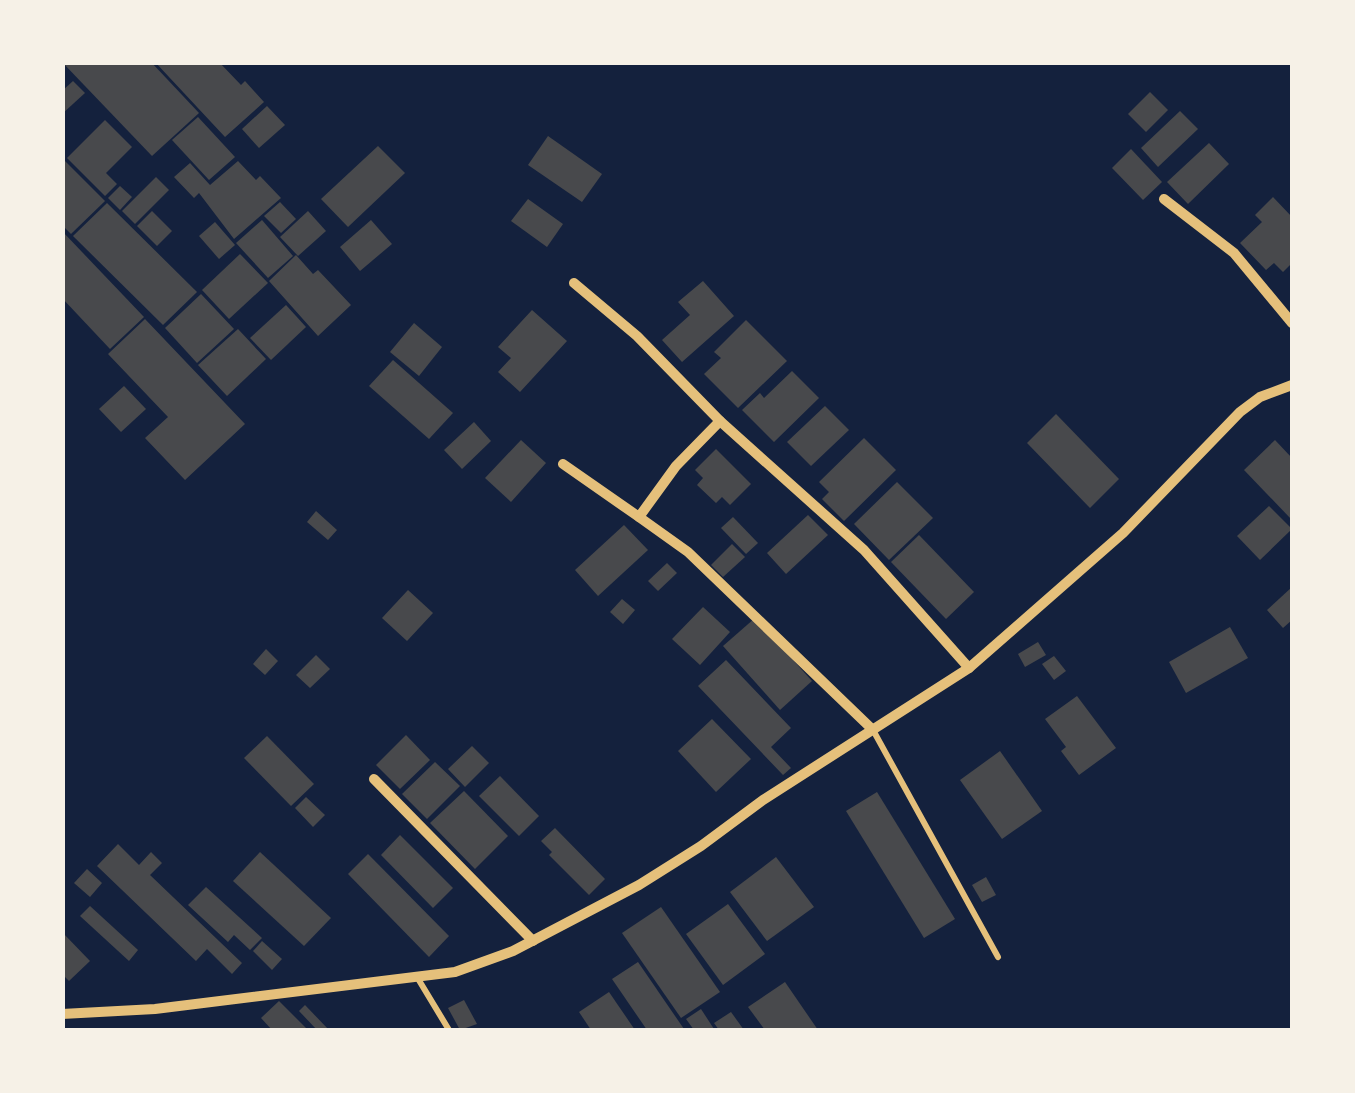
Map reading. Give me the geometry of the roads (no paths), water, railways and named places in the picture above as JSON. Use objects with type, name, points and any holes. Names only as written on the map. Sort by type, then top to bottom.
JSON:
[{"type":"street","points":[[1164,199],[1234,253],[1292,323]]},
{"type":"street","points":[[574,282],[637,336],[720,421],[864,550],[969,668]]},
{"type":"street","points":[[62,1014],[155,1009],[455,972],[484,964],[533,941],[670,866],[763,800],[969,668],[1123,533],[1240,412],[1260,397],[1292,385]]},
{"type":"street","points":[[639,517],[676,466],[720,421]]},
{"type":"street","points":[[563,464],[688,552],[873,730]]},
{"type":"street","points":[[374,779],[533,941]]},
{"type":"lane","points":[[873,730],[998,957]]},
{"type":"lane","points":[[416,976],[449,1030]]}]
